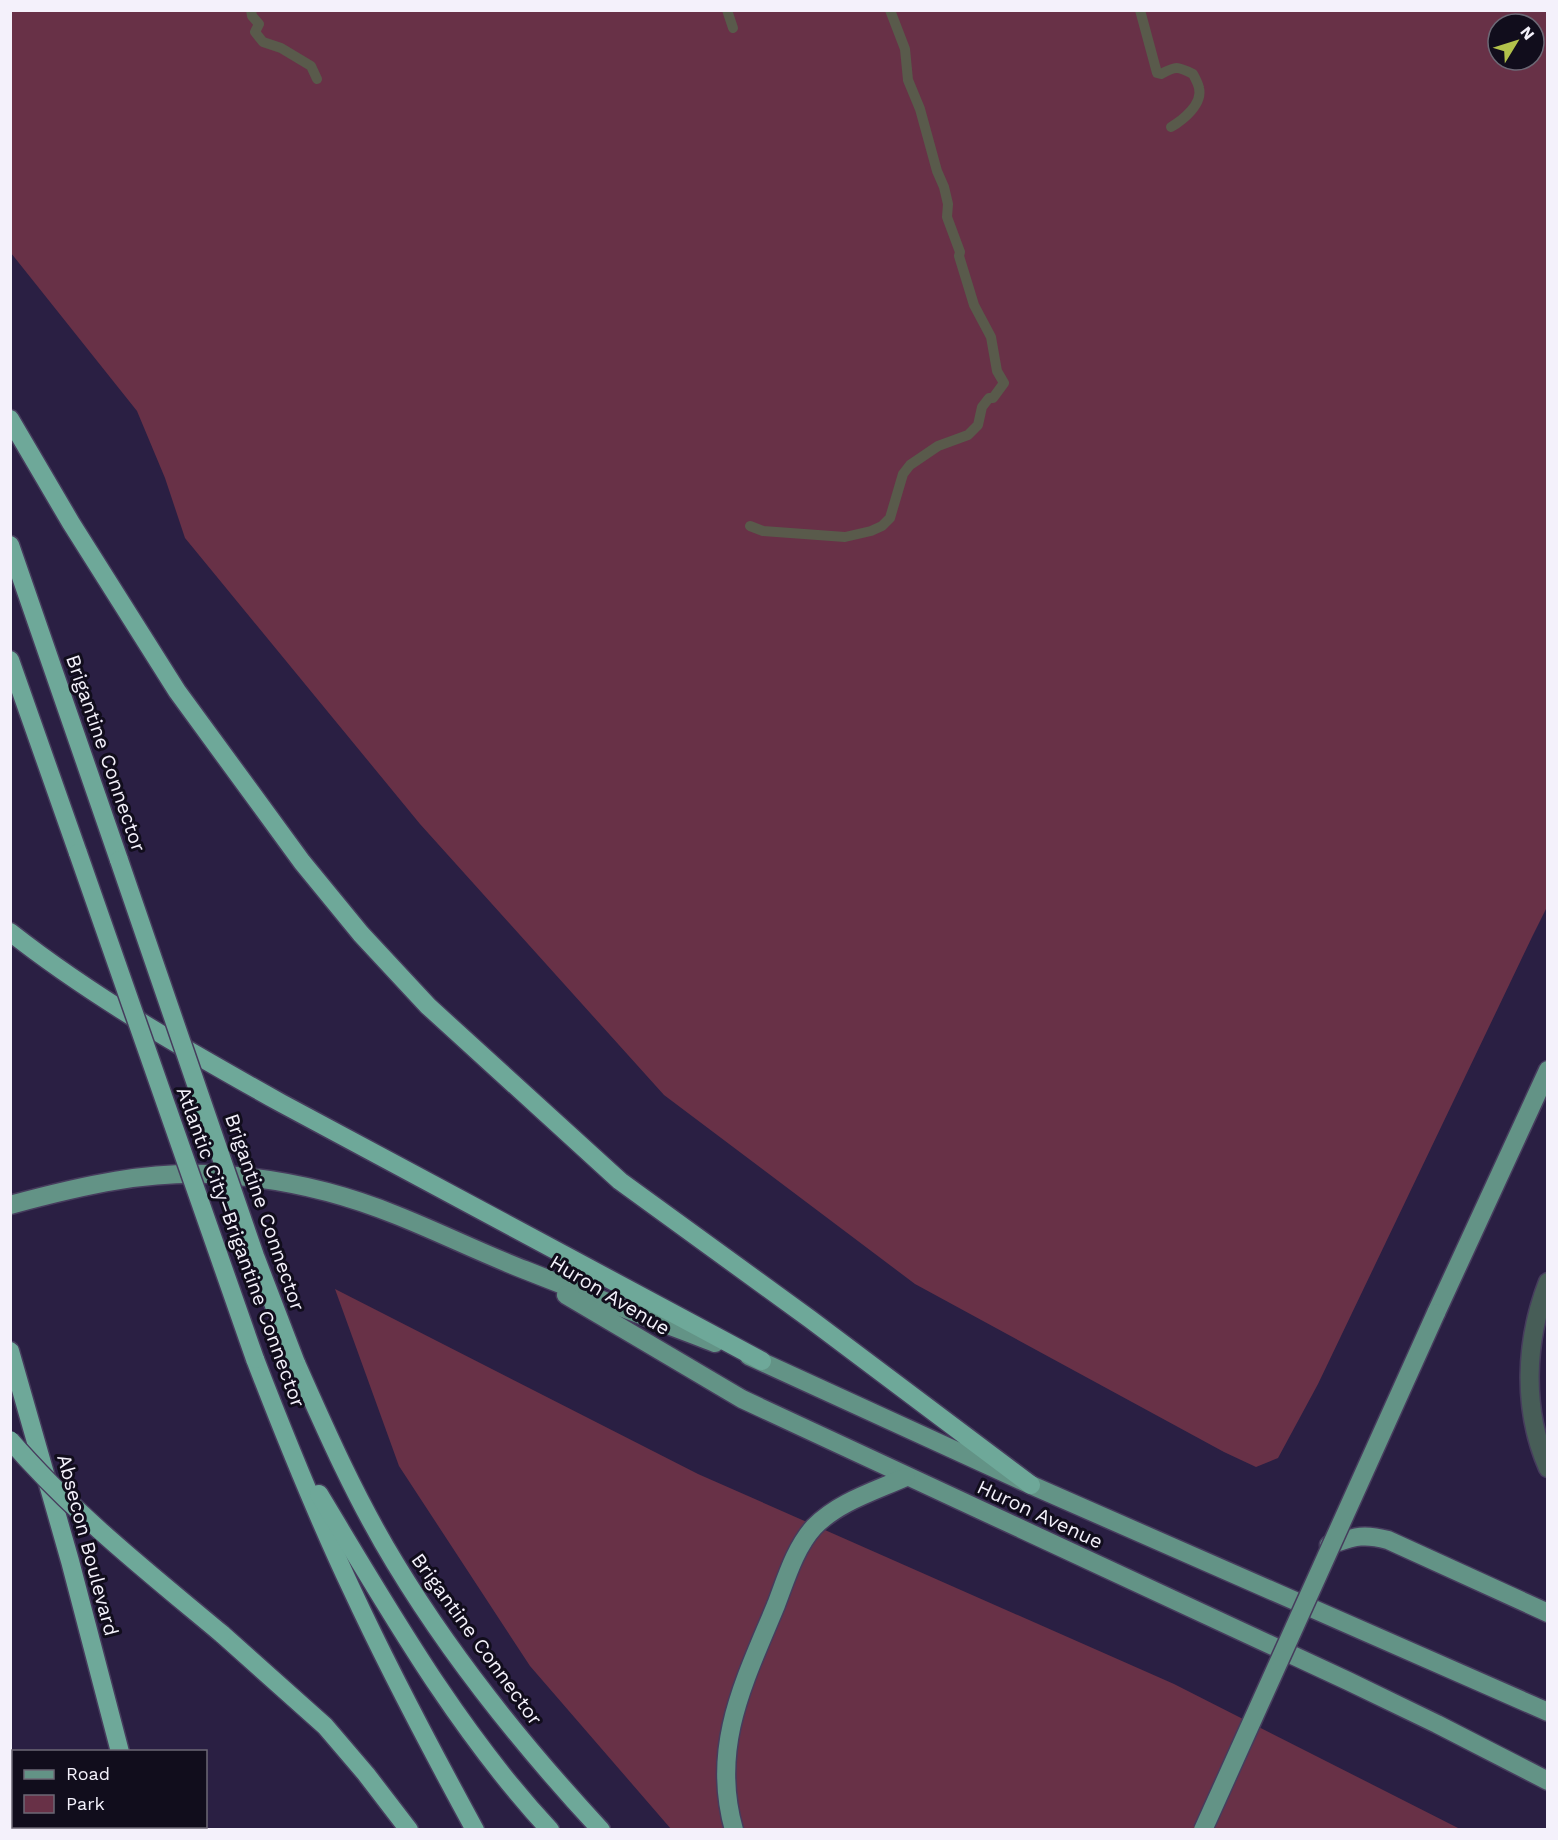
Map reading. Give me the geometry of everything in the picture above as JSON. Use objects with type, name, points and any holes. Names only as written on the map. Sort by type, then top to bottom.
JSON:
[{"type":"highway","points":[[10,419],[71,523],[177,691],[302,862],[361,934],[428,1006],[620,1181],[810,1319],[1031,1485]]},
{"type":"highway","name":"Brigantine Connector","points":[[10,545],[255,1256],[296,1363],[340,1461],[395,1563],[430,1617],[498,1711],[542,1765],[601,1830]]},
{"type":"highway","name":"Atlantic City–Brigantine Connector","points":[[10,660],[255,1359],[286,1438],[351,1590],[415,1718],[475,1830]]},
{"type":"highway","points":[[10,932],[67,974],[228,1073],[762,1361]]},
{"type":"highway","name":"Absecon Boulevard","points":[[10,1351],[70,1561],[119,1750]]},
{"type":"highway","points":[[286,1438],[405,1636],[439,1688],[507,1780],[550,1830]]},
{"type":"highway","points":[[10,1440],[70,1503],[325,1726],[360,1766],[409,1830]]},
{"type":"main road","points":[[1203,1830],[1329,1545],[1548,1070]]},
{"type":"main road","name":"Huron Avenue","points":[[10,1205],[86,1185],[193,1174],[258,1179],[329,1192],[360,1202],[524,1270],[762,1361],[1031,1485],[1548,1712]]},
{"type":"main road","name":"Huron Avenue","points":[[524,1270],[742,1399],[1348,1681],[1548,1781]]},
{"type":"main road","points":[[734,1830],[725,1764],[729,1734],[745,1680],[794,1560],[813,1528],[828,1514],[844,1504],[906,1477]]},
{"type":"main road","points":[[1329,1545],[1359,1535],[1388,1540],[1548,1612]]},
{"type":"street","points":[[1548,1282],[1539,1304],[1533,1329],[1529,1358],[1529,1384],[1538,1441],[1548,1468]]},
{"type":"green space","points":[[11,10],[1547,11],[1547,907],[1318,1384],[1278,1458],[1256,1467],[1224,1452],[915,1284],[664,1095],[420,824],[185,538],[165,478],[137,411],[11,253]]},
{"type":"green space","points":[[335,1289],[698,1474],[1174,1684],[1460,1829],[671,1829],[530,1666],[399,1466]]},
{"type":"waterway","points":[[251,10],[252,16],[259,24],[255,32],[263,42],[281,48],[311,66],[317,79]]},
{"type":"waterway","points":[[727,10],[733,28]]},
{"type":"waterway","points":[[750,526],[763,531],[845,537],[882,526],[890,518],[903,474],[910,465],[938,446],[968,435],[978,425],[982,407],[989,398],[993,398],[1004,383],[997,371],[991,337],[974,305],[959,256],[960,252],[947,217],[948,204],[944,187],[937,171],[920,109],[908,80],[905,49],[890,10]]},
{"type":"waterway","points":[[1140,10],[1157,73],[1161,74],[1177,68],[1193,74],[1199,86],[1195,106],[1171,127]]}]
